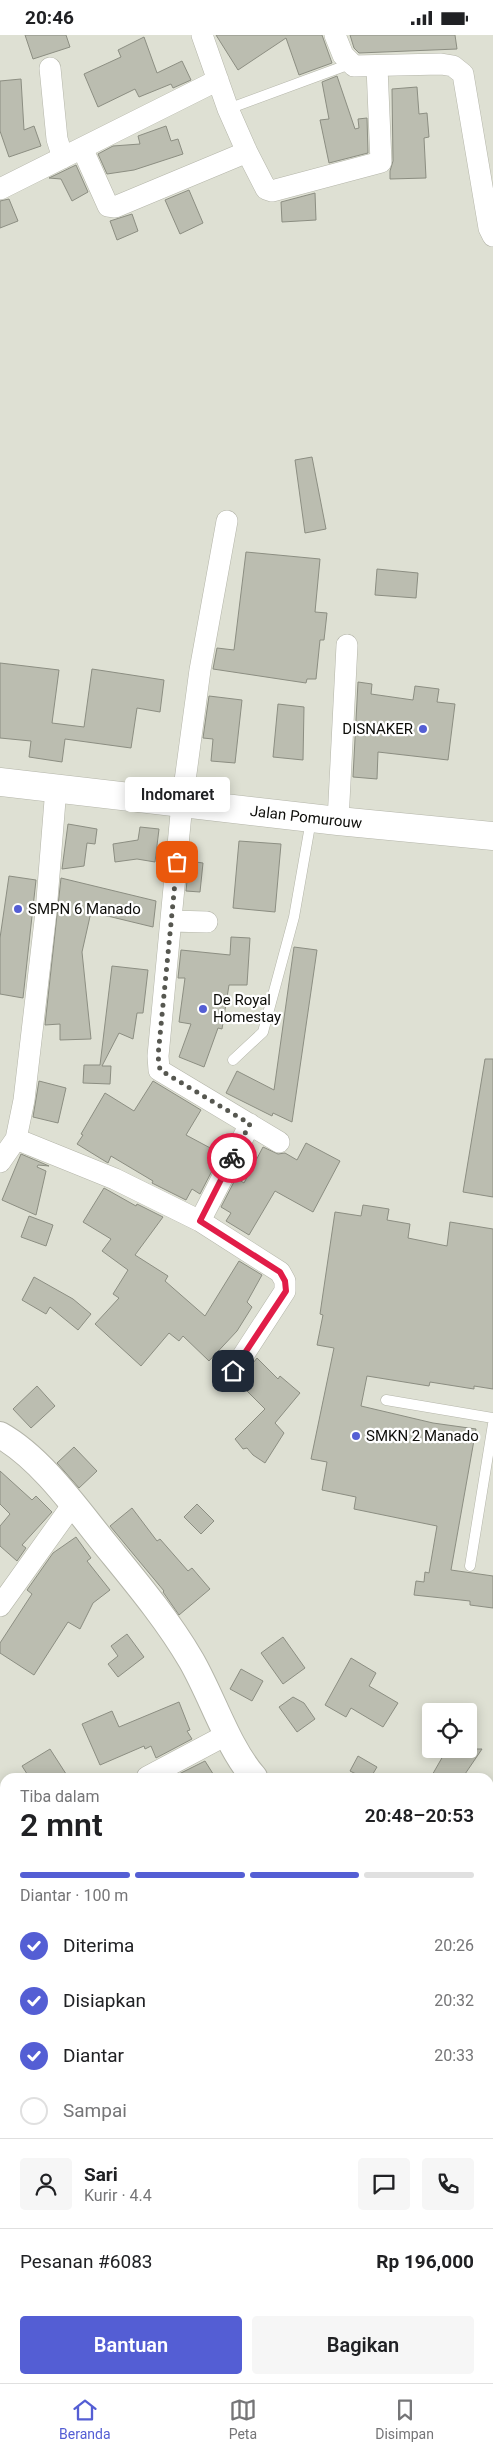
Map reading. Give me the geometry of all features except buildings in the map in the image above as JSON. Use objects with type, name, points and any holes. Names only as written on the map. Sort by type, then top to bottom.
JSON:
[{"type":"main road","name":"Jalan Pomurouw","points":[[0,782],[493,836]]},
{"type":"street","points":[[202,35],[228,109],[247,152],[266,189],[272,191],[381,163],[377,67]]},
{"type":"street","points":[[335,35],[343,55],[354,66],[377,67],[442,64],[452,66],[463,74],[489,228],[493,236]]},
{"type":"street","points":[[50,68],[57,139],[63,158]]},
{"type":"street","points":[[0,189],[218,80]]},
{"type":"street","points":[[82,148],[108,206],[115,207],[247,152]]},
{"type":"street","points":[[227,521],[200,671],[182,803],[158,1056],[160,1070],[279,1142]]},
{"type":"street","points":[[325,819],[346,645]]},
{"type":"street","points":[[0,1162],[16,1139],[24,1100],[34,1032],[56,788]]},
{"type":"street","points":[[172,921],[207,922]]},
{"type":"street","points":[[200,1221],[250,1124]]},
{"type":"street","points":[[16,1139],[115,1179],[200,1221],[280,1272],[285,1281],[286,1291],[233,1371]]},
{"type":"street","points":[[0,1435],[34,1461],[73,1504],[165,1621],[191,1659],[242,1763],[251,1773]]},
{"type":"street","points":[[0,1606],[73,1504]]},
{"type":"street","points":[[154,1773],[228,1734]]},
{"type":"lane","points":[[228,109],[350,64]]},
{"type":"lane","points":[[233,1060],[263,1032],[294,917],[325,819]]},
{"type":"lane","points":[[386,1400],[493,1417]]},
{"type":"lane","points":[[470,1566],[493,1424]]},
{"type":"way so far","points":[[177,862],[158,1056],[160,1070],[250,1124],[232,1158]]},
{"type":"place","name":"DISNAKER","points":[[423,729]]},
{"type":"place","name":"Indomaret","points":[[177,862]]},
{"type":"place","name":"SMPN 6 Manado","points":[[18,909]]},
{"type":"place","name":"De Royal Homestay","points":[[203,1009]]},
{"type":"place","name":"SMKN 2 Manado","points":[[356,1436]]},
{"type":"route","points":[[232,1158],[200,1221],[280,1272],[285,1281],[286,1291],[266,1324],[233,1371]]}]
